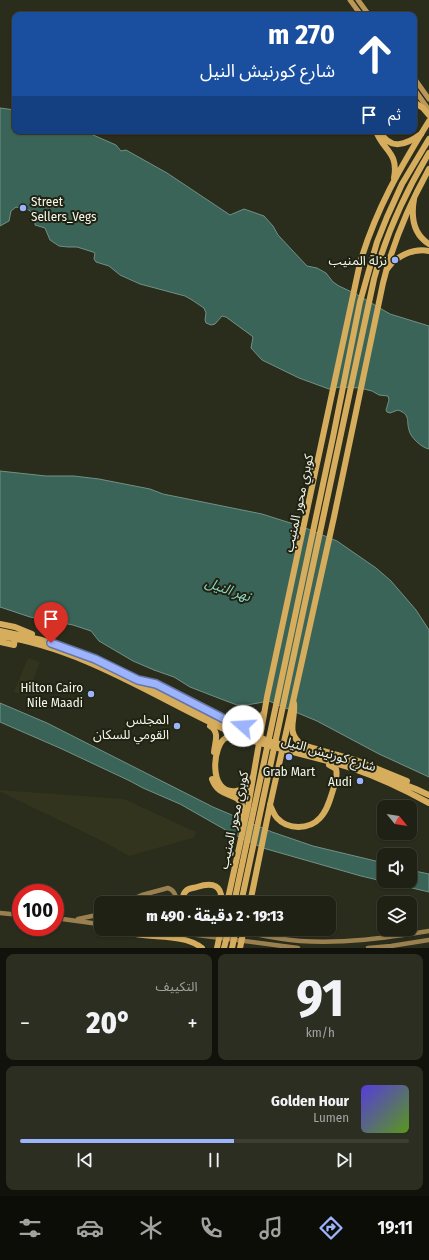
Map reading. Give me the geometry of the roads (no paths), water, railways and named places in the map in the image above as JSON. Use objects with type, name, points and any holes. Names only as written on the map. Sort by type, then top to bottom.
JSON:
[{"type":"highway","points":[[417,104],[429,115]]},
{"type":"highway","name":"كوبري محور المنيب","points":[[228,896],[255,768],[264,713],[357,276],[373,224],[394,178],[429,121]]},
{"type":"highway","points":[[377,134],[379,139],[394,159],[394,178]]},
{"type":"highway","points":[[382,134],[388,141],[397,144],[406,144],[421,134]]},
{"type":"highway","name":"كوبري محور المنيب","points":[[236,896],[362,296],[377,242],[392,205],[402,184],[429,139]]},
{"type":"highway","name":"كوبري محور المنيب","points":[[242,896],[374,279],[393,221],[415,176],[429,153]]},
{"type":"highway","points":[[251,896],[386,273],[399,232],[416,192],[429,169]]},
{"type":"highway","points":[[416,192],[413,206],[413,221],[418,233],[429,244]]},
{"type":"highway","points":[[386,273],[394,261],[402,256],[420,250],[429,251]]},
{"type":"highway","points":[[411,253],[429,255]]},
{"type":"highway","points":[[0,624],[29,633],[42,640]]},
{"type":"highway","name":"شارع كورنيش النيل","points":[[0,631],[42,640],[85,655],[236,729],[272,742],[348,763],[429,795]]},
{"type":"highway","name":"شارع كورنيش النيل","points":[[0,636],[44,645],[77,657],[117,674],[218,727],[259,744],[319,759],[371,776],[429,804]]},
{"type":"highway","points":[[0,642],[14,645],[15,638]]},
{"type":"highway","points":[[138,680],[152,683],[238,726],[253,723],[264,713]]},
{"type":"highway","points":[[294,702],[292,732],[298,742],[306,747],[337,754],[365,764],[415,785],[422,791]]},
{"type":"highway","points":[[195,715],[215,730],[216,777],[221,786],[226,789],[236,791],[246,787],[255,768]]},
{"type":"highway","points":[[244,821],[240,801],[235,797],[222,793],[213,782],[212,772],[216,750],[224,738],[228,737],[247,743],[259,744]]},
{"type":"highway","points":[[270,805],[278,819],[289,825],[296,827],[308,825],[319,820],[326,810],[337,772],[334,767],[319,759]]},
{"type":"highway","points":[[184,896],[187,890],[205,884],[214,885],[219,888],[222,896]]},
{"type":"highway","points":[[153,936],[189,941],[202,948]]},
{"type":"highway","points":[[224,948],[227,936]]},
{"type":"highway","points":[[232,948],[235,936]]},
{"type":"highway","points":[[240,948],[243,936]]},
{"type":"main road","points":[[350,0],[359,12]]},
{"type":"main road","points":[[358,0],[367,12]]},
{"type":"main road","points":[[417,82],[429,99]]},
{"type":"main road","points":[[417,93],[429,110]]},
{"type":"main road","points":[[140,896],[168,888],[174,892],[175,896]]},
{"type":"main road","points":[[0,913],[12,914]]},
{"type":"main road","points":[[73,920],[94,915]]},
{"type":"main road","points":[[64,919],[94,923]]},
{"type":"main road","points":[[266,936],[319,942],[369,940],[429,931]]},
{"type":"main road","points":[[211,936],[298,948]]},
{"type":"main road","points":[[368,948],[429,940]]},
{"type":"water","points":[[0,108],[12,110],[12,134],[91,134],[116,145],[121,151],[126,150],[167,173],[230,215],[244,209],[264,216],[273,226],[278,235],[307,266],[317,268],[326,273],[333,282],[339,286],[390,314],[429,326],[429,449],[414,439],[410,433],[405,414],[398,410],[390,413],[387,412],[386,410],[389,400],[388,396],[379,395],[372,391],[360,388],[340,387],[329,389],[299,378],[262,360],[251,348],[253,337],[226,317],[222,316],[215,324],[211,325],[206,323],[206,313],[204,308],[185,296],[140,284],[120,275],[109,266],[96,262],[94,259],[95,253],[93,252],[77,247],[59,246],[50,240],[45,228],[35,225],[35,216],[29,210],[16,207],[11,211],[9,221],[0,226]]},
{"type":"water","name":"نهر النيل","points":[[0,471],[46,476],[74,476],[99,479],[150,489],[163,494],[262,514],[303,527],[337,541],[376,568],[391,581],[416,610],[429,630],[429,777],[379,754],[317,721],[269,701],[247,705],[237,705],[190,687],[174,677],[133,661],[99,641],[91,631],[73,625],[30,617],[0,607]]},
{"type":"water","points":[[0,703],[47,723],[213,807],[272,832],[313,846],[377,861],[377,880],[263,848],[231,833],[180,804],[0,722]]},
{"type":"water","points":[[417,871],[429,874],[429,892],[412,888],[417,888]]},
{"type":"place","name":"Street Sellers_Vegs","points":[[23,208]]},
{"type":"place","name":"نزلة المنيب","points":[[395,260]]},
{"type":"place","name":"Hilton Cairo Nile Maadi","points":[[91,694]]},
{"type":"place","name":"المجلس القومي للسكان","points":[[177,726]]},
{"type":"place","name":"Grab Mart","points":[[289,757]]},
{"type":"place","name":"Audi","points":[[360,781]]}]
